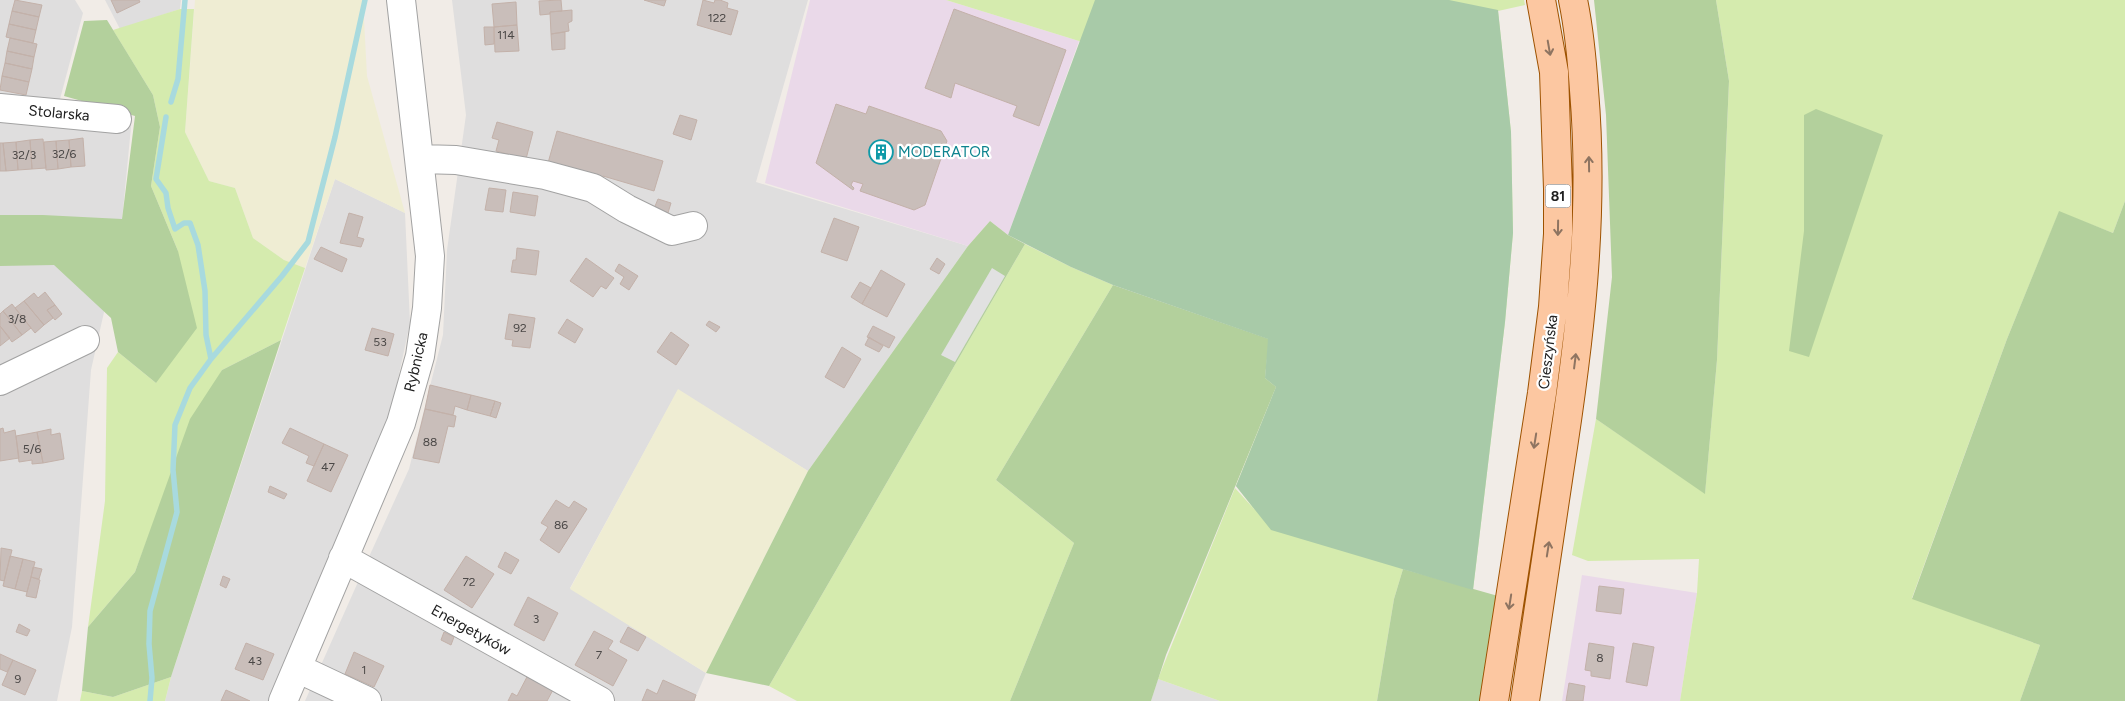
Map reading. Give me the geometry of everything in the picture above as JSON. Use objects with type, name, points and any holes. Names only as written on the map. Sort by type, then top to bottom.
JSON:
[{"type":"main road","name":"Cieszyńska","points":[[1494,701],[1542,393],[1556,271],[1558,189],[1554,72],[1541,0]]},
{"type":"main road","name":"Cieszyńska","points":[[1525,701],[1568,419],[1582,306],[1589,195],[1588,136],[1583,69],[1573,0]]},
{"type":"street","name":"Rybnicka","points":[[283,701],[401,423],[420,356],[427,308],[430,256],[401,0]]},
{"type":"street","name":"Stolarska","points":[[0,108],[117,118]]},
{"type":"street","points":[[420,159],[456,160],[545,175],[594,188],[627,209],[672,231],[693,226]]},
{"type":"street","points":[[0,381],[85,340]]},
{"type":"street","name":"Energetyków","points":[[343,558],[600,701]]},
{"type":"street","points":[[297,668],[367,701]]},
{"type":"shaded area","points":[[0,0],[75,0],[83,13],[60,99],[0,95]]},
{"type":"shaded area","points":[[105,0],[181,0],[180,9],[120,29]]},
{"type":"shaded area","points":[[195,0],[363,0],[367,76],[405,213],[335,179],[305,268],[284,260],[253,238],[235,188],[209,181],[185,132]]},
{"type":"shaded area","points":[[452,0],[808,0],[756,182],[968,246],[808,471],[678,390],[570,588],[706,673],[694,701],[608,701],[368,559],[409,469],[443,335],[447,250],[466,115]]},
{"type":"shaded area","points":[[810,0],[946,0],[1079,41],[1008,235],[990,221],[968,246],[765,183]]},
{"type":"shaded area","points":[[132,117],[120,241],[91,370],[72,627],[57,701],[0,701],[0,119]]},
{"type":"shaded area","points":[[335,179],[405,213],[410,323],[389,421],[269,701],[165,701],[171,677]]},
{"type":"shaded area","points":[[992,268],[1005,276],[955,362],[941,355]]},
{"type":"shaded area","points":[[678,389],[808,471],[706,673],[570,589]]},
{"type":"shaded area","points":[[362,573],[591,701],[305,701]]},
{"type":"shaded area","points":[[1582,575],[1697,593],[1680,701],[1562,701]]},
{"type":"shaded area","points":[[1158,679],[1220,701],[1151,701]]},
{"type":"green space","points":[[946,0],[1524,0],[1525,5],[1498,11],[1511,132],[1513,233],[1505,322],[1473,590],[1403,569],[1394,599],[1377,701],[1220,701],[1158,679],[1235,488],[1254,509],[1236,486],[1276,387],[1265,378],[1269,339],[1109,56],[1079,41]]},
{"type":"green space","points":[[1095,0],[1449,0],[1498,10],[1511,132],[1513,233],[1505,322],[1473,590],[1271,530],[1236,486],[1276,387],[1265,378],[1268,339],[1113,285],[1071,267],[1008,235]]},
{"type":"green space","points":[[1594,0],[1716,0],[1729,81],[1717,360],[1705,494],[1596,419],[1612,277],[1606,115]]},
{"type":"green space","points":[[1716,0],[2125,0],[2125,201],[2113,233],[2059,212],[2007,339],[1912,598],[2040,645],[2020,701],[1680,701],[1697,593],[1699,559],[1588,561],[1572,555],[1596,419],[1705,493],[1717,360],[1729,81]]},
{"type":"green space","points":[[180,9],[194,9],[185,132],[209,181],[235,188],[253,238],[284,260],[305,268],[281,340],[222,370],[161,503],[135,572],[88,627],[105,501],[107,368],[118,352],[156,383],[178,251],[151,186],[160,127],[153,95],[113,30]]},
{"type":"green space","points":[[107,20],[153,95],[160,127],[151,186],[178,251],[197,328],[156,383],[118,352],[111,318],[54,265],[0,266],[0,215],[122,219],[135,116],[64,96],[84,21]]},
{"type":"green space","points":[[1816,109],[1883,135],[1809,357],[1789,351],[1804,231],[1804,115]]},
{"type":"green space","points":[[2125,201],[2125,701],[2020,701],[2040,645],[1912,599],[2007,339],[2059,211],[2113,233]]},
{"type":"green space","points":[[990,221],[1008,235],[1025,244],[769,686],[706,673],[808,471],[968,246]]},
{"type":"green space","points":[[1025,244],[1113,285],[996,480],[1074,543],[1010,701],[797,701],[769,686]]},
{"type":"green space","points":[[1113,285],[1269,339],[1265,378],[1276,387],[1166,655],[1151,701],[1010,701],[1074,543],[996,480]]},
{"type":"green space","points":[[281,340],[171,677],[113,697],[82,691],[88,627],[135,572],[190,419],[222,370]]},
{"type":"green space","points":[[1403,569],[1498,596],[1481,701],[1377,701],[1394,599]]},
{"type":"green space","points":[[171,677],[165,701],[80,701],[82,691],[113,697]]},
{"type":"building","points":[[15,0],[42,5],[39,17],[12,11]]},
{"type":"building","points":[[111,0],[139,0],[140,2],[117,13]]},
{"type":"building","points":[[561,0],[562,11],[540,15],[539,1]]},
{"type":"building","points":[[644,0],[666,0],[664,6]]},
{"type":"building","points":[[703,0],[714,3],[715,0],[720,0],[728,3],[727,8],[738,11],[731,35],[697,25]]},
{"type":"building","points":[[516,2],[517,25],[494,27],[492,4]]},
{"type":"building","points":[[954,9],[1066,50],[1039,126],[1013,116],[1017,106],[955,83],[951,98],[925,88]]},
{"type":"building","points":[[572,10],[572,21],[568,23],[569,31],[551,34],[550,12]]},
{"type":"building","points":[[12,11],[39,17],[36,30],[9,24]]},
{"type":"building","points":[[9,24],[36,30],[33,43],[6,37]]},
{"type":"building","points":[[517,25],[519,51],[495,52],[494,27]]},
{"type":"building","points":[[484,27],[494,27],[494,44],[485,45]]},
{"type":"building","points":[[565,32],[565,49],[552,50],[551,34]]},
{"type":"building","points":[[10,38],[37,44],[34,57],[7,51]]},
{"type":"building","points":[[7,51],[34,57],[32,69],[5,63]]},
{"type":"building","points":[[5,63],[32,69],[29,82],[2,76]]},
{"type":"building","points":[[2,76],[29,82],[26,95],[0,90]]},
{"type":"building","name":"MODERATOR","points":[[836,104],[866,114],[869,106],[941,131],[947,141],[925,205],[914,210],[860,191],[863,184],[853,181],[851,185],[854,188],[853,190],[816,163]]},
{"type":"building","points":[[680,115],[697,120],[691,140],[673,134]]},
{"type":"building","points":[[497,122],[533,132],[526,159],[496,151],[499,140],[492,138]]},
{"type":"building","points":[[557,131],[663,161],[654,191],[603,176],[601,183],[548,163]]},
{"type":"building","points":[[83,138],[85,166],[71,167],[69,140]]},
{"type":"building","points":[[43,139],[46,168],[32,169],[30,140]]},
{"type":"building","points":[[30,140],[32,169],[18,170],[16,142]]},
{"type":"building","points":[[69,140],[71,167],[58,169],[56,141]]},
{"type":"building","points":[[56,141],[58,169],[46,170],[44,142]]},
{"type":"building","points":[[16,142],[18,170],[6,171],[3,143]]},
{"type":"building","points":[[0,143],[3,143],[6,171],[0,171]]},
{"type":"building","points":[[489,188],[506,190],[503,212],[485,210]]},
{"type":"building","points":[[513,192],[538,196],[535,216],[510,212]]},
{"type":"building","points":[[658,199],[671,203],[667,216],[653,211]]},
{"type":"building","points":[[349,213],[363,217],[357,237],[364,239],[361,247],[340,243]]},
{"type":"building","points":[[834,218],[859,227],[847,261],[821,252]]},
{"type":"building","points":[[321,247],[347,259],[342,272],[314,259]]},
{"type":"building","points":[[517,248],[539,251],[536,275],[511,272],[513,260],[516,260]]},
{"type":"building","points":[[586,258],[614,278],[606,289],[601,286],[593,297],[570,281]]},
{"type":"building","points":[[937,258],[945,264],[939,274],[930,269]]},
{"type":"building","points":[[619,264],[638,276],[629,290],[620,284],[624,277],[615,271]]},
{"type":"building","points":[[881,270],[905,284],[887,317],[862,304]]},
{"type":"building","points":[[860,282],[871,288],[862,304],[851,297]]},
{"type":"building","points":[[45,292],[55,305],[47,310],[53,318],[44,325],[24,301],[34,293],[38,298]]},
{"type":"building","points":[[24,301],[44,325],[35,333],[15,308]]},
{"type":"building","points":[[12,304],[31,328],[22,335],[3,311]]},
{"type":"building","points":[[55,305],[62,314],[55,320],[47,310]]},
{"type":"building","points":[[3,311],[22,335],[12,342],[0,326],[0,314]]},
{"type":"building","points":[[509,314],[535,318],[530,348],[512,346],[513,340],[505,339]]},
{"type":"building","points":[[567,319],[583,329],[575,343],[558,333]]},
{"type":"building","points":[[709,321],[720,327],[716,332],[706,325]]},
{"type":"building","points":[[0,326],[10,338],[0,346]]},
{"type":"building","points":[[873,326],[895,337],[889,348],[867,337]]},
{"type":"building","points":[[372,328],[394,334],[388,356],[365,350]]},
{"type":"building","points":[[671,332],[689,345],[676,365],[657,352]]},
{"type":"building","points":[[869,337],[883,346],[879,352],[865,345]]},
{"type":"building","points":[[842,347],[861,359],[844,388],[825,377]]},
{"type":"building","points":[[430,385],[471,395],[467,410],[455,406],[453,415],[425,409]]},
{"type":"building","points":[[471,395],[495,401],[490,416],[467,410]]},
{"type":"building","points":[[495,401],[501,403],[496,418],[490,416]]},
{"type":"building","points":[[425,409],[456,416],[454,427],[448,426],[439,463],[413,458]]},
{"type":"building","points":[[3,428],[4,433],[15,430],[19,458],[0,461],[0,429]]},
{"type":"building","points":[[290,428],[324,444],[314,466],[306,463],[309,456],[282,443]]},
{"type":"building","points":[[51,429],[51,435],[60,433],[64,459],[43,463],[37,432]]},
{"type":"building","points":[[37,432],[43,463],[32,464],[32,460],[19,462],[16,436]]},
{"type":"building","points":[[324,444],[348,455],[331,492],[307,481]]},
{"type":"building","points":[[270,486],[287,494],[284,499],[268,492]]},
{"type":"building","points":[[556,500],[569,508],[574,501],[587,509],[559,553],[540,540],[548,527],[541,523]]},
{"type":"building","points":[[1,548],[12,550],[4,581],[0,580]]},
{"type":"building","points":[[505,552],[519,560],[511,574],[498,567]]},
{"type":"building","points":[[10,556],[23,559],[15,589],[3,586]]},
{"type":"building","points":[[466,556],[494,574],[472,608],[444,590]]},
{"type":"building","points":[[23,559],[35,562],[27,592],[15,589]]},
{"type":"building","points":[[33,567],[42,569],[39,579],[31,577]]},
{"type":"building","points":[[223,576],[230,579],[226,588],[220,585]]},
{"type":"building","points":[[31,577],[40,580],[36,598],[26,596]]},
{"type":"building","points":[[1599,586],[1624,589],[1621,614],[1596,611]]},
{"type":"building","points":[[528,597],[558,613],[544,641],[514,625]]},
{"type":"building","points":[[19,624],[30,630],[27,636],[16,632]]},
{"type":"building","points":[[628,627],[646,637],[638,651],[620,642]]},
{"type":"building","points":[[594,631],[613,641],[608,649],[627,660],[613,686],[575,665]]},
{"type":"building","points":[[444,632],[454,637],[451,645],[441,640]]},
{"type":"building","points":[[246,643],[274,654],[263,680],[235,669]]},
{"type":"building","points":[[1589,643],[1614,647],[1610,679],[1591,676],[1591,671],[1585,670]]},
{"type":"building","points":[[1633,643],[1654,647],[1647,686],[1626,682]]},
{"type":"building","points":[[354,652],[384,666],[374,687],[345,674]]},
{"type":"building","points":[[0,654],[13,660],[7,672],[0,669]]},
{"type":"building","points":[[13,660],[36,670],[25,695],[2,685]]},
{"type":"building","points":[[528,675],[554,688],[547,701],[508,701],[512,693],[517,696]]},
{"type":"building","points":[[663,680],[696,695],[694,701],[642,701],[647,689],[657,694]]},
{"type":"building","points":[[1569,683],[1585,686],[1583,701],[1566,701]]},
{"type":"building","points":[[226,690],[250,701],[221,701]]},
{"type":"waterway","points":[[171,102],[178,79],[185,0]]},
{"type":"waterway","points":[[150,701],[152,678],[149,644],[150,611],[177,512],[173,470],[175,425],[190,388],[211,359],[282,276],[308,242],[335,137],[365,0]]},
{"type":"waterway","points":[[166,117],[156,179],[166,193],[168,208],[175,229],[184,223],[190,223],[198,245],[205,291],[206,335],[211,359]]},
{"type":"place","name":"MODERATOR","points":[[881,152]]}]
